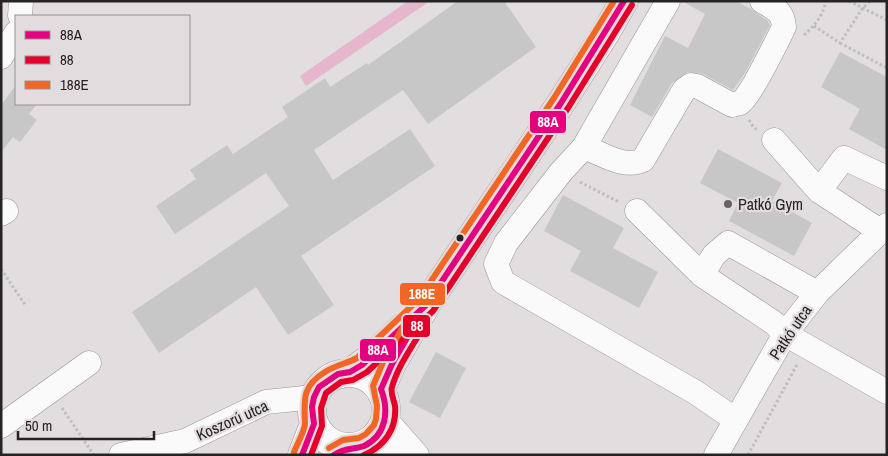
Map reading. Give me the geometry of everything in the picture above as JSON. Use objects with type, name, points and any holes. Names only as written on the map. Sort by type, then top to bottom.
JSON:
[{"type":"main road","points":[[381,389],[392,364],[426,305],[561,103],[624,1]]},
{"type":"main road","points":[[350,372],[362,365],[377,352],[426,305]]},
{"type":"main road","points":[[350,372],[362,374],[373,380],[381,389],[386,399],[387,410],[386,420],[377,436],[348,449],[333,444],[322,436],[314,424],[312,416],[314,397],[319,387],[338,374],[350,372]]},
{"type":"main road","points":[[302,455],[314,424]]},
{"type":"street","points":[[20,15],[21,1]]},
{"type":"street","points":[[668,1],[584,147],[561,172],[506,243],[496,264],[502,282],[695,392],[736,420]]},
{"type":"street","points":[[584,147],[624,163],[635,164],[643,160],[684,90],[691,85],[697,86],[732,104],[739,104],[758,76],[784,28],[784,19],[778,11],[762,1]]},
{"type":"street","points":[[1,57],[15,35]]},
{"type":"street","points":[[774,140],[819,191],[874,227],[883,229]]},
{"type":"street","points":[[819,191],[844,158],[887,178]]},
{"type":"street","points":[[637,211],[702,275],[774,323],[785,334],[887,392]]},
{"type":"street","name":"Patkó utca","points":[[716,455],[785,334],[817,293],[883,229]]},
{"type":"street","points":[[702,275],[714,255],[728,243],[817,293]]},
{"type":"street","points":[[1,426],[89,363]]},
{"type":"street","name":"Koszorú utca","points":[[121,455],[185,441],[266,402],[314,397]]},
{"type":"street","points":[[386,420],[417,455]]},
{"type":"street","points":[[348,449],[397,455]]},
{"type":"path","points":[[849,1],[887,20]]},
{"type":"path","points":[[840,42],[862,9],[870,1]]},
{"type":"path","points":[[814,26],[887,68]]},
{"type":"path","points":[[561,172],[637,211]]},
{"type":"path","points":[[1,269],[26,306]]},
{"type":"path","points":[[50,391],[94,455]]},
{"type":"shaded area","points":[[408,1],[430,1],[306,86],[300,76]]},
{"type":"building","points":[[458,1],[504,1],[536,47],[428,124],[403,90],[314,150],[333,180],[410,129],[435,166],[301,256],[334,305],[288,335],[256,287],[159,353],[132,312],[289,206],[266,173],[175,234],[156,206],[196,179],[190,170],[227,145],[233,154],[288,117],[282,107],[325,78],[330,87],[367,63],[368,65]]},
{"type":"building","points":[[682,1],[736,1],[768,21],[770,25],[745,73],[733,90],[703,74],[688,72],[672,83],[652,117],[630,105],[665,36],[688,48],[705,14]]},
{"type":"building","points":[[840,52],[887,77],[887,150],[849,129],[860,109],[821,87]]},
{"type":"building","points":[[15,86],[15,105],[36,105],[29,114],[37,120],[20,142],[13,137],[1,152],[1,105]]},
{"type":"building","points":[[718,149],[782,183],[772,201],[812,223],[794,256],[729,221],[738,203],[700,183]]},
{"type":"building","points":[[563,195],[624,228],[613,248],[658,272],[639,308],[570,271],[581,251],[544,231]]},
{"type":"building","points":[[436,352],[466,368],[440,418],[409,402]]},
{"type":"transit line","name":"188E","points":[[294,452],[305,426],[305,400],[308,388],[312,382],[329,370],[357,358],[419,299],[554,98],[614,1]]},
{"type":"transit line","name":"88A","points":[[302,455],[314,424],[312,407],[319,387],[338,374],[350,372],[362,365],[426,305],[561,103],[624,1]]},
{"type":"transit line","name":"88","points":[[311,455],[322,426],[321,408],[326,393],[341,382],[353,380],[367,372],[433,311],[568,108],[632,5]]},
{"type":"transit line","name":"188E","points":[[329,448],[343,440],[359,438],[366,434],[374,425],[377,406],[373,386],[384,360],[407,320]]},
{"type":"transit line","name":"88A","points":[[334,455],[342,451],[364,446],[372,441],[382,429],[385,405],[381,389],[392,364],[415,324]]},
{"type":"transit line","name":"88","points":[[364,455],[378,447],[392,429],[395,414],[392,387],[402,364],[423,328]]},
{"type":"place","name":"Patkó Gym","points":[[728,204]]}]
